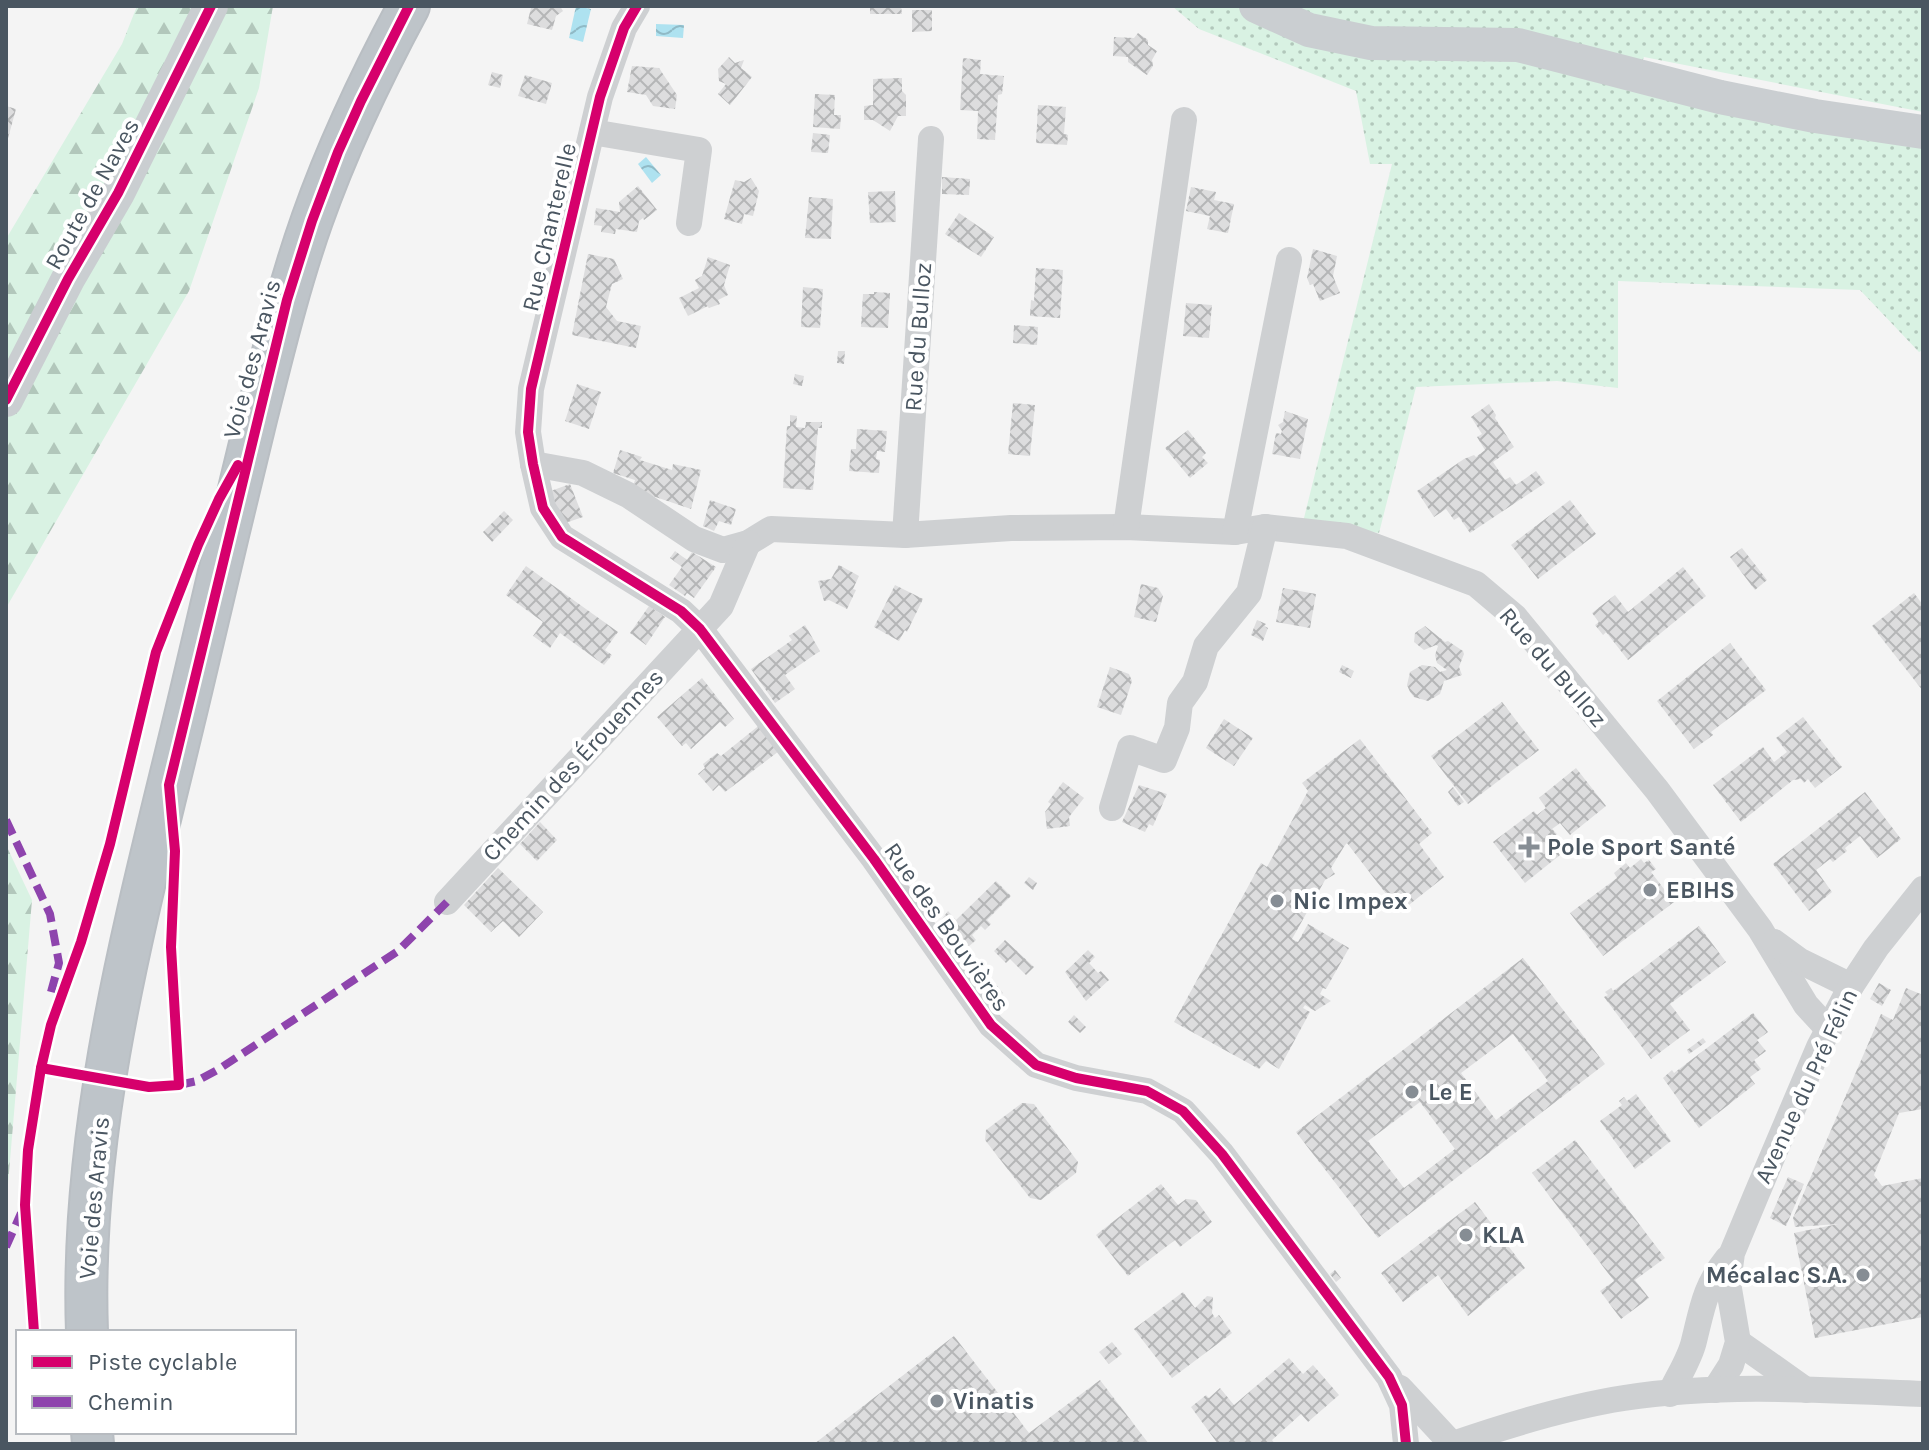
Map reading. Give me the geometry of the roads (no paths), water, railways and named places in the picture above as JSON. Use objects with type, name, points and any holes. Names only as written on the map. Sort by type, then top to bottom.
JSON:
[{"type":"highway","name":"Voie des Aravis","points":[[87,1330],[88,1229],[95,1158],[117,1014],[142,895],[246,459],[276,339],[312,221],[361,101],[409,6]]},
{"type":"main road","name":"Route de Naves","points":[[6,400],[68,279],[118,193],[211,6]]},
{"type":"main road","points":[[1256,6],[1309,30],[1371,43],[1518,45],[1720,97],[1815,116],[1923,132]]},
{"type":"street","name":"Rue Chanterelle","points":[[533,464],[528,432],[531,389],[600,97],[624,28],[637,6]]},
{"type":"street","points":[[1126,527],[1184,120]]},
{"type":"street","name":"Rue Chanterelle","points":[[592,132],[699,150],[689,223]]},
{"type":"street","name":"Rue du Bulloz","points":[[905,535],[931,139]]},
{"type":"street","points":[[1235,532],[1289,260]]},
{"type":"street","name":"Rue du Bulloz","points":[[533,464],[583,473],[628,495],[694,539],[723,550],[748,543],[771,529],[905,535],[1011,528],[1126,527],[1235,532],[1265,527],[1347,536],[1476,584],[1515,617],[1657,790],[1760,929],[1806,1005],[1829,1030]]},
{"type":"street","name":"Rue des Bouvières","points":[[533,464],[543,508],[562,537],[681,611],[700,629],[874,859],[991,1025],[1036,1065],[1066,1075],[1147,1091],[1183,1111],[1222,1154],[1389,1377],[1452,1444]]},
{"type":"street","points":[[1112,808],[1130,748],[1164,760],[1177,728],[1180,703],[1195,682],[1206,646],[1249,593],[1265,527]]},
{"type":"street","name":"Chemin des Érouennes","points":[[447,902],[721,606],[748,543]]},
{"type":"street","name":"Avenue du Pré Félin","points":[[1670,1394],[1694,1344],[1701,1306],[1716,1273],[1732,1253],[1851,986],[1876,948],[1923,889]]},
{"type":"street","name":"Rue du Bulloz","points":[[1760,929],[1787,953],[1851,986]]},
{"type":"street","name":"Avenue du Pré Félin","points":[[1732,1253],[1728,1283],[1738,1342]]},
{"type":"street","points":[[1715,1390],[1731,1365],[1738,1342],[1806,1390]]},
{"type":"street","points":[[1694,1344],[1715,1390]]},
{"type":"street","name":"Rue des Bouvières","points":[[1389,1377],[1402,1405],[1406,1444]]},
{"type":"street","points":[[1452,1444],[1555,1413],[1624,1398],[1715,1390],[1923,1394]]},
{"type":"water","points":[[576,6],[591,9],[583,42],[569,38]]},
{"type":"water","points":[[656,24],[684,25],[683,38],[656,36]]},
{"type":"water","points":[[646,157],[661,175],[652,183],[638,164]]},
{"type":"place","name":"Pole Sport Santé","points":[[1529,847]]},
{"type":"place","name":"EBIHS","points":[[1650,890]]},
{"type":"place","name":"Nic Impex","points":[[1277,901]]},
{"type":"place","name":"Le E","points":[[1412,1092]]},
{"type":"place","name":"KLA","points":[[1466,1235]]},
{"type":"place","name":"Mécalac S.A.","points":[[1863,1275]]},
{"type":"place","name":"Vinatis","points":[[937,1401]]}]
